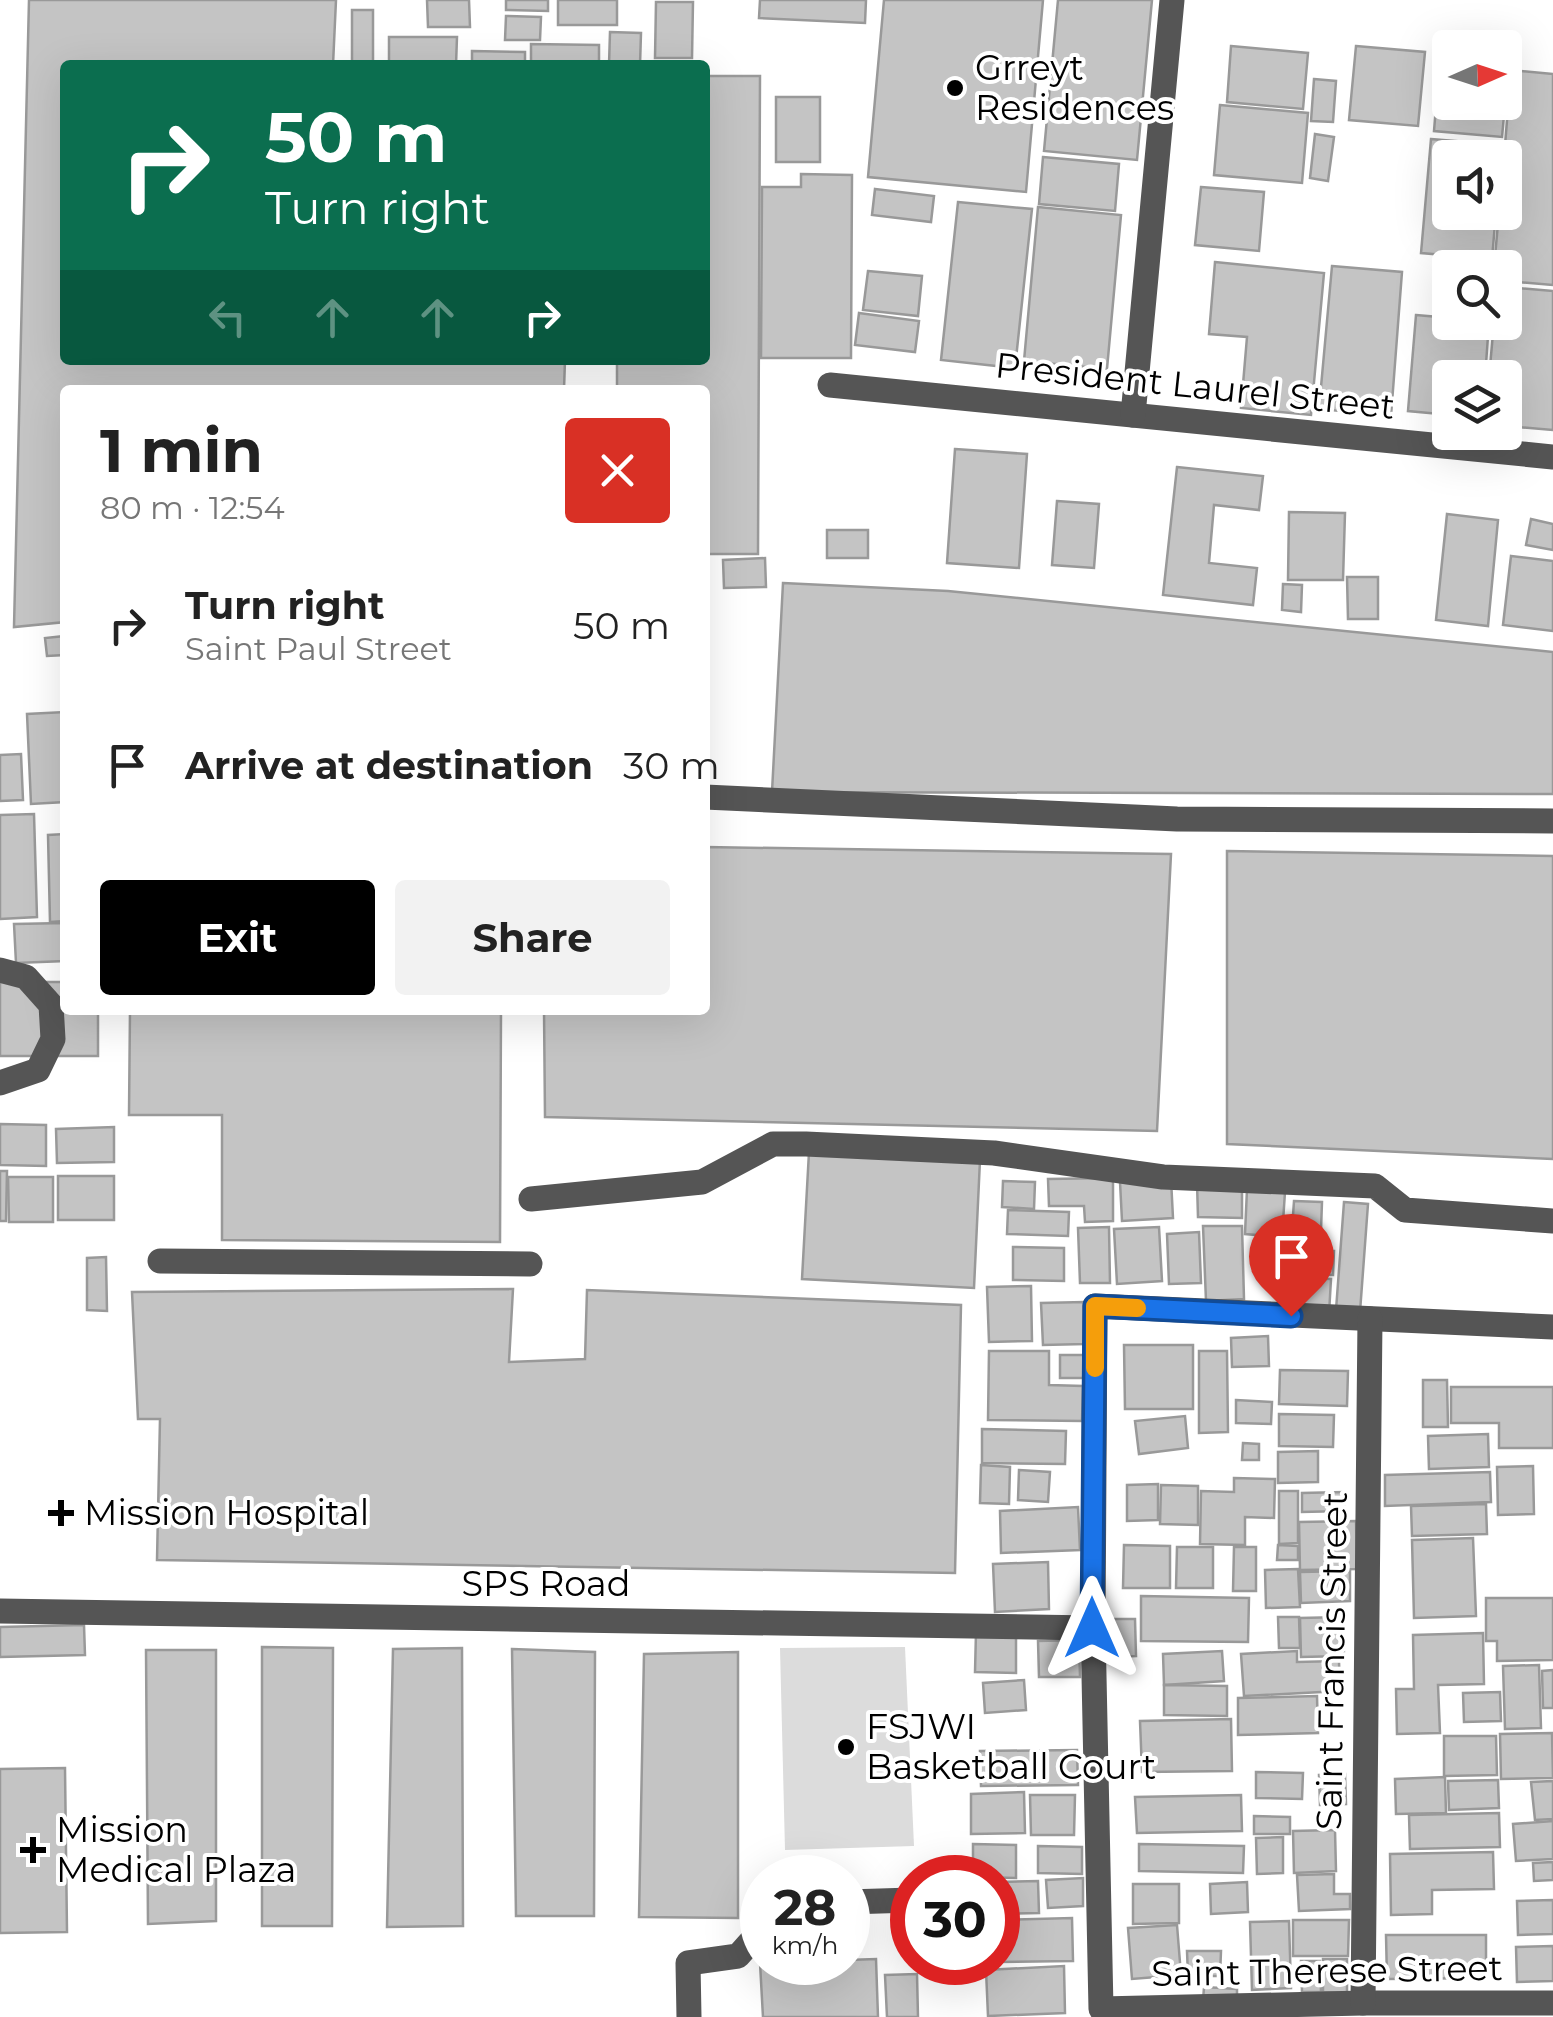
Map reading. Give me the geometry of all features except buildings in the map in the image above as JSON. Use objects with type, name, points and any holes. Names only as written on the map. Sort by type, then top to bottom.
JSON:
[{"type":"street","points":[[1133,415],[1172,0]]},
{"type":"street","name":"President Laurel Street","points":[[830,385],[1553,457]]},
{"type":"street","points":[[710,797],[1177,819],[1553,822]]},
{"type":"street","points":[[0,970],[26,977],[50,1006],[53,1039],[38,1070],[0,1082]]},
{"type":"street","points":[[530,1199],[702,1182],[773,1144],[806,1144],[994,1153],[1163,1176],[1376,1186],[1405,1210],[1553,1221]]},
{"type":"street","points":[[160,1261],[530,1264]]},
{"type":"street","points":[[1092,1628],[1095,1306],[1553,1326]]},
{"type":"street","name":"Saint Francis Street","points":[[1363,2002],[1370,1320]]},
{"type":"street","name":"SPS Road","points":[[0,1611],[1092,1628]]},
{"type":"street","name":"Saint Therese Street","points":[[1092,1628],[1102,2009],[1363,2002],[1553,2003]]},
{"type":"street","points":[[689,2017],[688,1963],[740,1954]]},
{"type":"shaded area","name":"FSJWI Basketball Court","points":[[905,1647],[914,1846],[785,1850],[780,1648]]},
{"type":"slow traffic","points":[[1095,1368],[1095,1306],[1137,1308]]},
{"type":"place","name":"Grreyt Residences","points":[[955,88]]},
{"type":"place","name":"Mission Hospital","points":[[61,1513]]},
{"type":"place","name":"FSJWI Basketball Court","points":[[846,1747]]},
{"type":"place","name":"Mission Medical Plaza","points":[[33,1850]]},
{"type":"route","points":[[1092,1628],[1095,1306],[1291,1316]]}]
